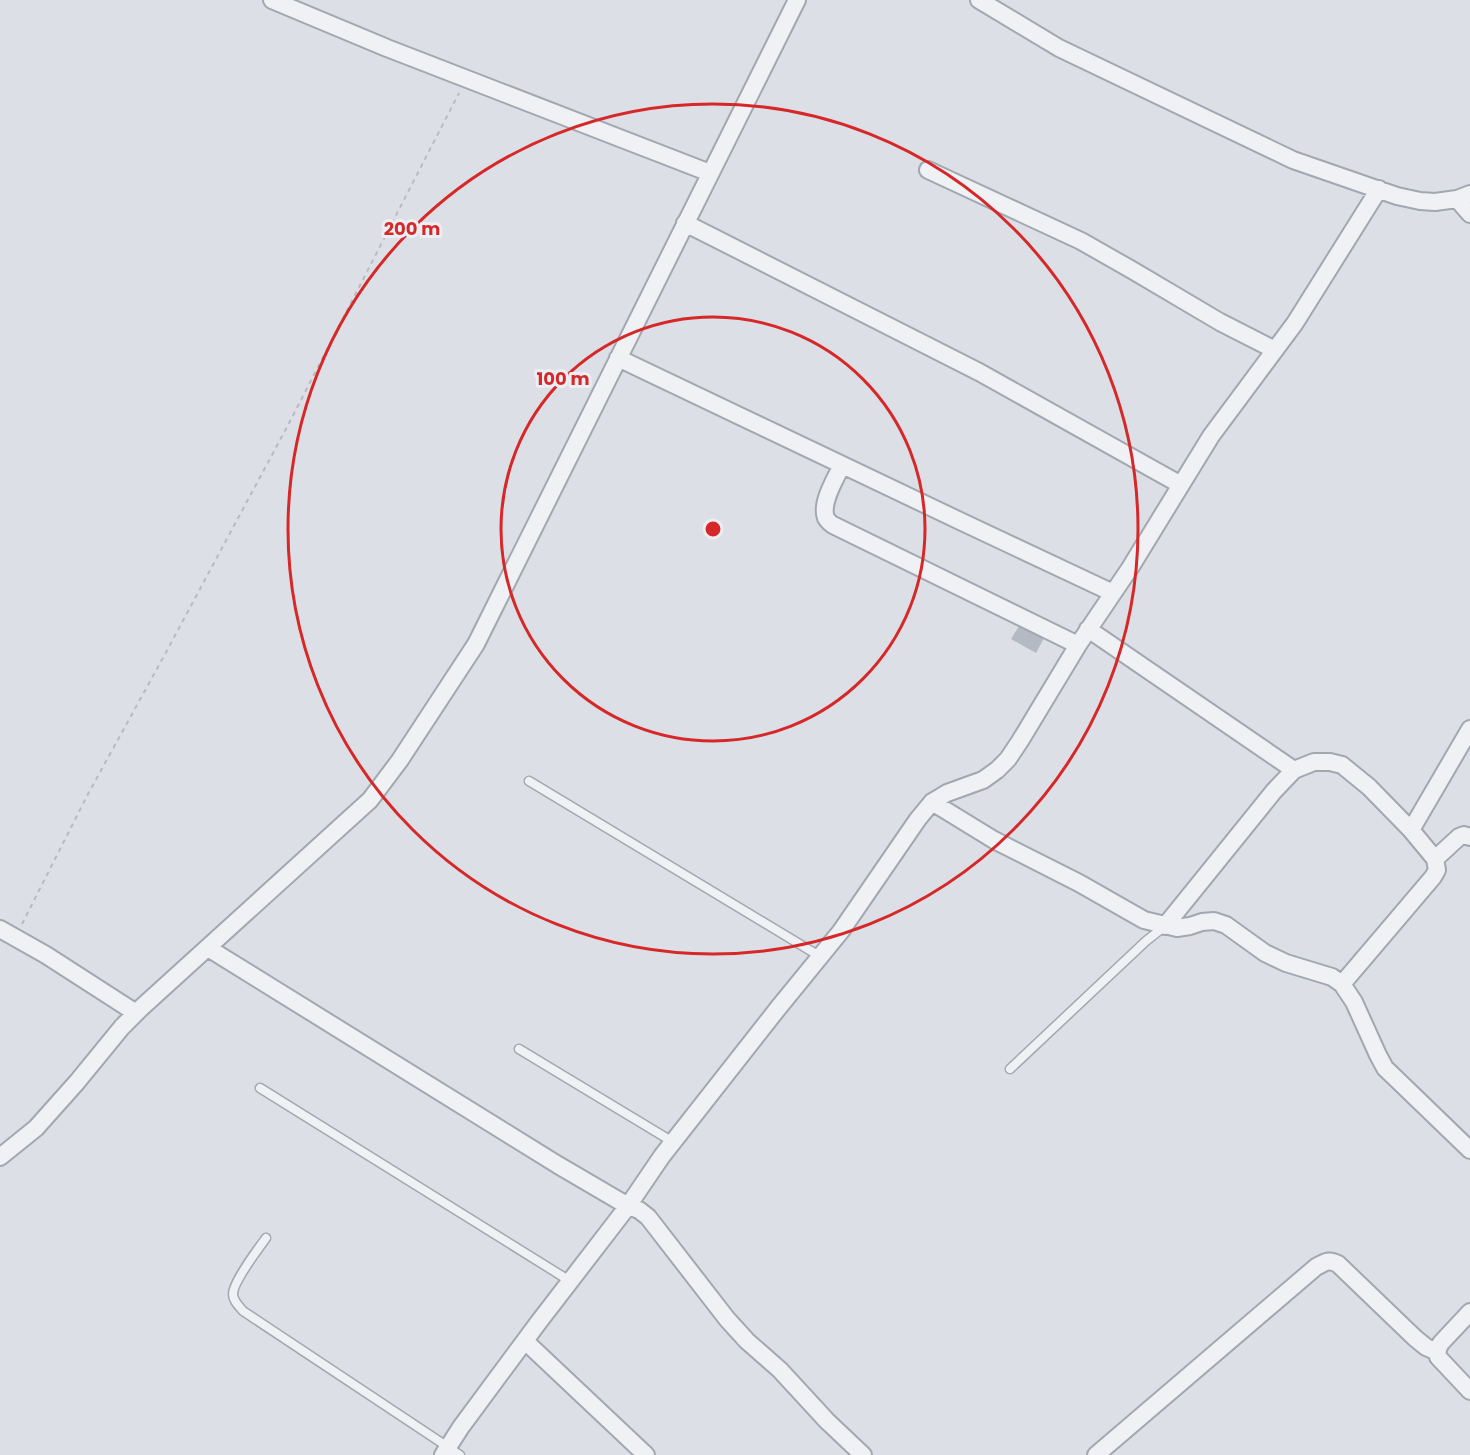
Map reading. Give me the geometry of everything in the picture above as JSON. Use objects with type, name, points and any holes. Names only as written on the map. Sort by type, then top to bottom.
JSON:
[{"type":"street","points":[[272,0],[387,48],[710,173]]},
{"type":"street","points":[[0,1157],[36,1128],[136,1013],[370,800],[400,760],[476,644],[797,0]]},
{"type":"street","points":[[979,0],[1059,48],[1293,160],[1397,196],[1420,201],[1435,202],[1464,197],[1470,214]]},
{"type":"street","points":[[928,170],[1081,242],[1220,322],[1275,350]]},
{"type":"street","points":[[450,1452],[461,1427],[628,1206],[662,1156],[841,931],[918,819],[932,802],[947,793],[983,780],[1008,759],[1211,436],[1295,323],[1379,189]]},
{"type":"street","points":[[685,223],[979,372],[1181,485]]},
{"type":"street","points":[[618,358],[1113,593]]},
{"type":"street","points":[[842,465],[828,495],[825,510],[826,519],[833,525],[1078,645]]},
{"type":"street","points":[[1088,629],[1294,770]]},
{"type":"street","points":[[1411,830],[1470,729]]},
{"type":"street","points":[[1165,926],[1274,791],[1294,770],[1314,762],[1342,765],[1369,787],[1411,830],[1435,859],[1437,870],[1342,984]]},
{"type":"street","points":[[932,802],[994,840],[1079,883],[1144,920],[1177,928],[1214,921],[1226,925],[1264,953],[1286,963],[1332,977],[1342,984],[1354,1002],[1386,1068],[1470,1150]]},
{"type":"street","points":[[1435,859],[1459,837],[1464,835],[1470,837]]},
{"type":"street","points":[[7,933],[46,955],[136,1013]]},
{"type":"street","points":[[208,948],[558,1165],[628,1206],[639,1210],[648,1217],[727,1319],[747,1341],[780,1370],[827,1421],[863,1455]]},
{"type":"street","points":[[1096,1455],[1324,1262],[1332,1261],[1338,1264],[1415,1338],[1437,1352]]},
{"type":"street","points":[[1470,1311],[1441,1343],[1437,1352],[1438,1357],[1470,1391]]},
{"type":"street","points":[[525,1341],[646,1455]]},
{"type":"lane","points":[[529,781],[821,957]]},
{"type":"lane","points":[[1011,1069],[1146,941],[1165,926]]},
{"type":"lane","points":[[519,1048],[673,1142]]},
{"type":"lane","points":[[260,1088],[570,1281]]},
{"type":"lane","points":[[266,1238],[238,1280],[233,1293],[235,1302],[243,1311],[450,1452]]},
{"type":"path","points":[[7,933],[88,794],[287,427],[466,78]]},
{"type":"building","points":[[1019,626],[1044,638],[1036,653],[1011,639]]}]
